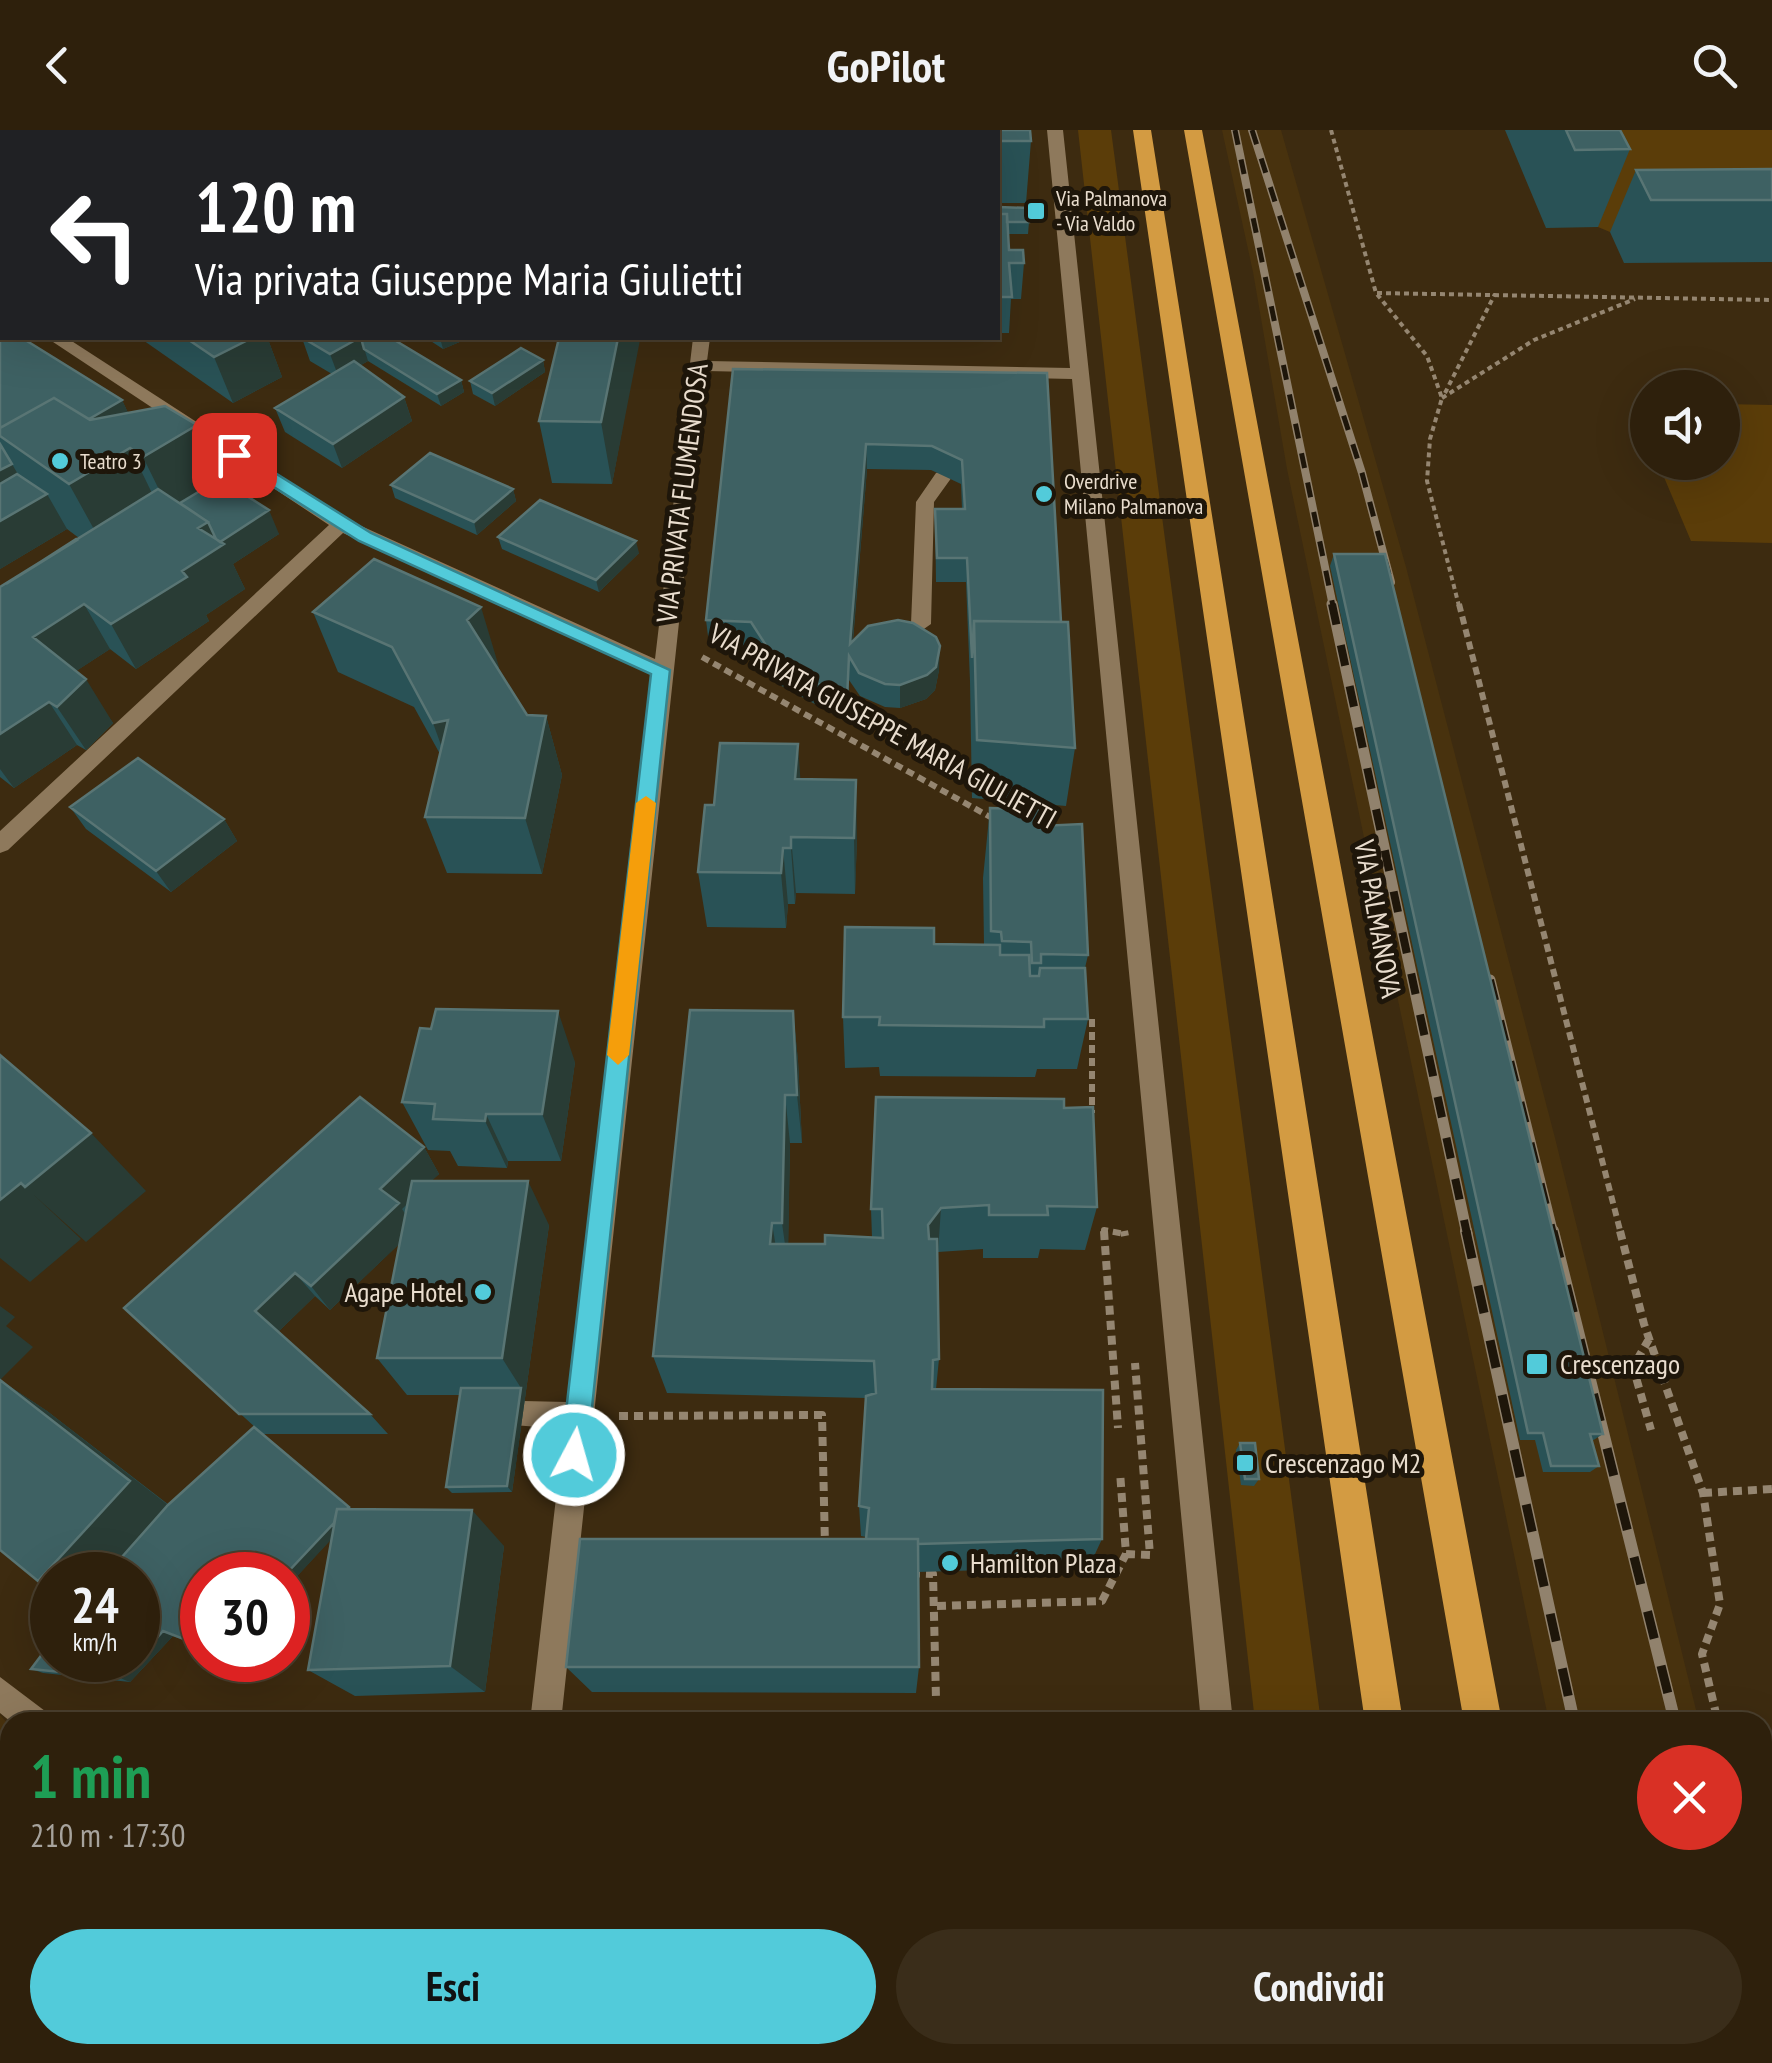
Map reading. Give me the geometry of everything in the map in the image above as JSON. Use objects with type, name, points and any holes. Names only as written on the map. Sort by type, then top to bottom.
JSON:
[{"type":"highway","points":[[1142,130],[1382,1712]]},
{"type":"highway","name":"VIA PALMANOVA","points":[[1193,130],[1481,1712]]},
{"type":"street","points":[[1055,130],[1217,1712]]},
{"type":"street","points":[[59,340],[341,524],[661,670]]},
{"type":"street","name":"VIA PRIVATA FLUMENDOSA","points":[[546,1712],[701,340]]},
{"type":"street","points":[[697,366],[1081,374]]},
{"type":"street","points":[[1047,395],[1081,374]]},
{"type":"street","points":[[920,624],[925,502],[942,477]]},
{"type":"street","points":[[0,844],[341,524]]},
{"type":"street","points":[[523,1414],[578,1416]]},
{"type":"street","points":[[0,1693],[22,1712]]},
{"type":"path","points":[[1332,130],[1376,293],[1427,356],[1442,398]]},
{"type":"path","points":[[1376,293],[1772,300]]},
{"type":"path","points":[[1495,294],[1442,398],[1430,439],[1427,482],[1648,1333],[1650,1344],[1633,1367],[1650,1430]]},
{"type":"path","points":[[1442,398],[1496,356],[1539,334],[1639,298]]},
{"type":"path","name":"VIA PRIVATA GIUSEPPE MARIA GIULIETTI","points":[[666,637],[1006,826]]},
{"type":"path","points":[[1092,1019],[1092,1119]]},
{"type":"path","points":[[1118,1428],[1104,1230],[1124,1230],[1126,1250]]},
{"type":"path","points":[[1648,1333],[1703,1493],[1720,1604],[1702,1654],[1716,1712]]},
{"type":"path","points":[[1126,1554],[1150,1555],[1134,1346]]},
{"type":"path","points":[[578,1416],[822,1415],[826,1553]]},
{"type":"path","points":[[937,1606],[1102,1601],[1126,1554],[1120,1472]]},
{"type":"path","points":[[1703,1493],[1772,1489]]},
{"type":"path","points":[[898,1574],[933,1574],[937,1606],[936,1699]]},
{"type":"shaded area","points":[[1078,130],[1111,130],[1320,1712],[1254,1712]]},
{"type":"shaded area","points":[[1222,130],[1281,130],[1406,567],[1555,1138],[1697,1712],[1547,1712],[1287,469],[1253,272]]},
{"type":"shaded area","points":[[1555,130],[1772,130],[1772,231],[1610,232],[1598,227]]},
{"type":"shaded area","points":[[1740,404],[1772,405],[1772,543],[1691,541],[1665,480],[1740,480]]},
{"type":"building","points":[[1000,130],[1030,130],[1031,141],[1000,141]]},
{"type":"building","points":[[1566,130],[1620,130],[1630,149],[1575,150]]},
{"type":"building","points":[[1772,169],[1772,200],[1651,200],[1636,170]]},
{"type":"building","points":[[1000,207],[1028,208],[1029,222],[1007,222],[1007,214],[1000,214]]},
{"type":"building","points":[[1000,214],[1007,214],[1009,250],[1023,250],[1024,263],[1009,263],[1012,297],[1000,297]]},
{"type":"building","points":[[0,340],[25,340],[122,400],[89,419],[54,398],[0,428]]},
{"type":"building","points":[[189,340],[248,340],[214,357]]},
{"type":"building","points":[[306,340],[355,340],[330,354]]},
{"type":"building","points":[[362,340],[394,340],[461,380],[437,394],[364,349]]},
{"type":"building","points":[[559,340],[618,340],[601,422],[539,421]]},
{"type":"building","points":[[521,348],[543,360],[492,393],[470,381]]},
{"type":"building","points":[[354,361],[404,397],[333,444],[275,408]]},
{"type":"building","points":[[733,369],[1047,373],[1061,622],[974,621],[972,658],[967,558],[937,558],[935,509],[965,509],[962,460],[932,446],[866,444],[850,644],[868,626],[898,620],[913,623],[936,637],[940,646],[936,667],[927,675],[900,685],[885,684],[859,673],[849,656],[847,699],[776,661],[751,622],[706,620]]},
{"type":"building","points":[[54,398],[90,420],[165,406],[197,425],[143,457],[130,448],[69,484],[0,436],[0,428]]},
{"type":"building","points":[[0,444],[12,464],[0,470]]},
{"type":"building","points":[[430,453],[513,489],[474,522],[391,485]]},
{"type":"building","points":[[17,474],[47,494],[0,521],[0,484]]},
{"type":"building","points":[[220,479],[269,510],[220,542],[208,522],[180,503]]},
{"type":"building","points":[[158,489],[208,522],[198,528],[224,544],[182,571],[187,577],[111,624],[84,604],[33,637],[86,679],[57,707],[49,702],[0,734],[0,587]]},
{"type":"building","points":[[540,500],[636,541],[596,580],[498,537]]},
{"type":"building","points":[[1334,554],[1385,554],[1603,1434],[1590,1434],[1599,1466],[1551,1466],[1543,1433],[1528,1433]]},
{"type":"building","points":[[374,559],[481,607],[467,620],[527,715],[546,716],[525,818],[425,817],[448,720],[433,723],[392,647],[313,612]]},
{"type":"building","points":[[974,621],[1068,622],[1075,748],[977,740]]},
{"type":"building","points":[[720,743],[798,744],[795,779],[856,780],[854,838],[791,837],[791,848],[783,848],[781,873],[698,872],[705,805],[714,805]]},
{"type":"building","points":[[138,758],[224,819],[156,871],[70,807]]},
{"type":"building","points":[[990,808],[1041,810],[1041,826],[1082,824],[1088,955],[1041,954],[1041,963],[1032,963],[1031,942],[1002,941],[1001,932],[991,931]]},
{"type":"building","points":[[845,927],[934,928],[934,944],[1000,945],[1000,955],[1029,955],[1030,976],[1039,976],[1040,968],[1085,968],[1088,1019],[1044,1019],[1044,1027],[879,1025],[880,1017],[843,1017]]},
{"type":"building","points":[[436,1009],[558,1011],[542,1114],[486,1114],[485,1121],[433,1119],[435,1104],[402,1102],[420,1028],[431,1029]]},
{"type":"building","points":[[690,1010],[793,1011],[797,1095],[785,1095],[782,1223],[772,1223],[770,1244],[825,1244],[825,1235],[883,1238],[882,1209],[871,1209],[876,1097],[1064,1099],[1064,1108],[1093,1107],[1097,1207],[1047,1206],[1048,1215],[989,1215],[989,1205],[941,1208],[928,1225],[929,1239],[937,1239],[939,1359],[933,1360],[932,1389],[1103,1390],[1102,1539],[918,1544],[918,1539],[866,1539],[869,1508],[859,1506],[866,1396],[876,1393],[874,1361],[653,1356]]},
{"type":"building","points":[[0,1055],[91,1133],[25,1187],[21,1183],[0,1200]]},
{"type":"building","points":[[360,1097],[424,1147],[380,1189],[399,1203],[311,1286],[295,1273],[255,1311],[370,1414],[239,1414],[124,1308]]},
{"type":"building","points":[[412,1181],[528,1181],[502,1358],[377,1358]]},
{"type":"building","points":[[0,1380],[130,1481],[65,1552],[30,1552],[30,1574],[0,1550]]},
{"type":"building","points":[[461,1388],[521,1388],[507,1486],[446,1487]]},
{"type":"building","points":[[254,1427],[349,1507],[337,1509],[334,1523],[307,1552],[180,1552],[180,1638],[163,1631],[160,1634],[160,1552],[126,1552],[168,1505]]},
{"type":"building","points":[[1240,1443],[1255,1443],[1259,1479],[1245,1479]]},
{"type":"building","points":[[337,1509],[472,1510],[450,1666],[310,1670]]},
{"type":"building","points":[[580,1539],[918,1539],[919,1667],[566,1667]]},
{"type":"railway","points":[[1235,130],[1333,606]]},
{"type":"railway","points":[[1252,130],[1362,473],[1391,582]]},
{"type":"railway","points":[[1332,604],[1467,1234]]},
{"type":"railway","points":[[1490,980],[1553,1234]]},
{"type":"railway","points":[[1466,1231],[1572,1712]]},
{"type":"railway","points":[[1553,1231],[1673,1712]]},
{"type":"slow traffic","points":[[618,1055],[646,803]]},
{"type":"place","name":"Via Palmanova - Via Valdo","points":[[1036,211]]},
{"type":"place","name":"Teatro 3","points":[[60,461]]},
{"type":"place","name":"Overdrive Milano Palmanova","points":[[1044,494]]},
{"type":"place","name":"Agape Hotel","points":[[483,1292]]},
{"type":"place","name":"Crescenzago","points":[[1537,1364]]},
{"type":"place","name":"Crescenzago M2","points":[[1245,1463]]},
{"type":"place","name":"Hamilton Plaza","points":[[950,1563]]},
{"type":"route","points":[[234,455],[293,496],[365,537],[661,670],[574,1455]]}]
